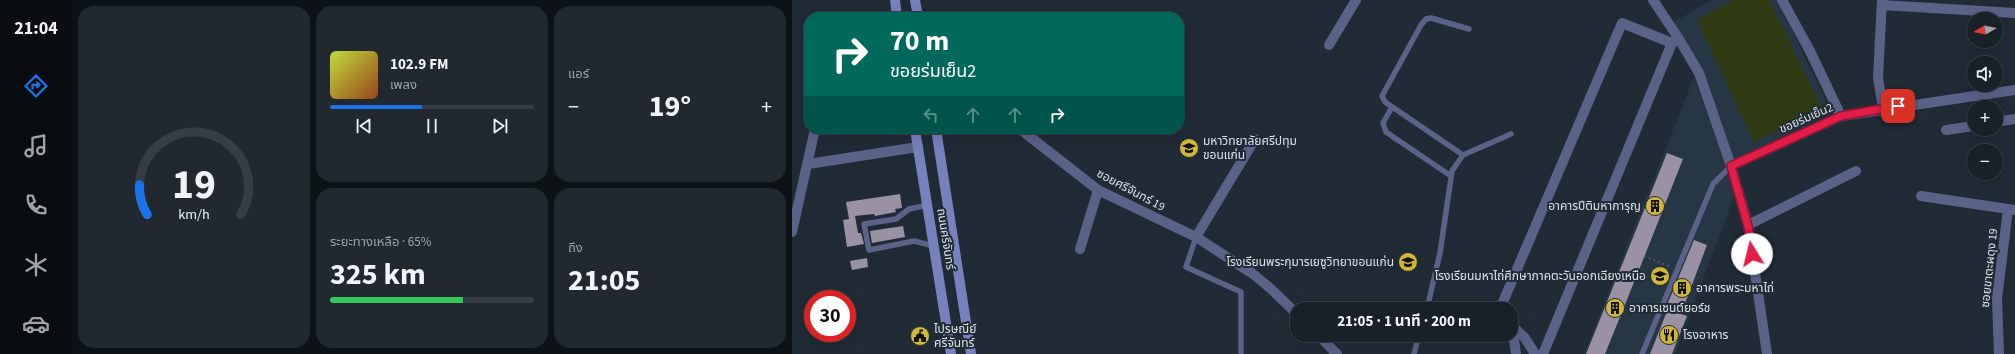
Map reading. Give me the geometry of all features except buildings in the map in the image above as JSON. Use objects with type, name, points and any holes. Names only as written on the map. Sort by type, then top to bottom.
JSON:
[{"type":"main road","points":[[895,0],[896,12]]},
{"type":"main road","points":[[915,0],[917,12]]},
{"type":"main road","name":"ถนนศรีจันทร์","points":[[916,134],[951,354]]},
{"type":"main road","name":"ถนนศรีจันทร์","points":[[937,134],[971,354]]},
{"type":"street","points":[[1329,46],[1356,0]]},
{"type":"street","points":[[1654,0],[1676,41],[1699,73],[1731,166],[1748,226],[1767,354]]},
{"type":"street","points":[[1782,0],[1810,51],[1841,116]]},
{"type":"street","points":[[1883,108],[1878,78],[1882,3],[2015,14]]},
{"type":"street","points":[[1503,302],[1622,22],[1676,41]]},
{"type":"street","points":[[1543,354],[1676,41]]},
{"type":"street","name":"ขอยร่มเย็น2","points":[[1731,166],[1841,116],[1883,108],[2015,90]]},
{"type":"street","points":[[2003,121],[2015,119]]},
{"type":"street","points":[[1946,130],[1967,127]]},
{"type":"street","points":[[792,232],[814,134]]},
{"type":"street","name":"ซอยศรีจันทร์ 19","points":[[1026,134],[1098,190],[1196,237],[1256,277],[1290,308]]},
{"type":"street","points":[[1196,237],[1255,139]]},
{"type":"street","points":[[808,164],[918,147]]},
{"type":"street","points":[[1748,226],[1856,171]]},
{"type":"street","points":[[1080,249],[1098,190]]},
{"type":"street","points":[[1920,196],[2012,209]]},
{"type":"street","name":"ซอยขาตะผดุง 19","points":[[1999,354],[1997,299],[2012,209]]},
{"type":"street","points":[[1518,332],[1525,338],[1535,354]]},
{"type":"street","points":[[1325,342],[1337,354]]},
{"type":"street","points":[[1514,342],[1516,354]]},
{"type":"street","points":[[1522,354],[1527,352],[1535,354]]},
{"type":"lane","points":[[1463,155],[1392,107],[1383,99],[1382,92],[1423,21],[1431,18],[1469,29]]},
{"type":"lane","points":[[1392,107],[1383,123],[1386,132],[1451,176]]},
{"type":"lane","points":[[1429,302],[1440,253],[1451,176],[1458,161],[1463,155],[1511,134]]},
{"type":"lane","points":[[1642,354],[1713,184],[1731,166]]},
{"type":"lane","points":[[928,205],[909,209],[896,219],[864,224],[869,250],[914,241],[934,246]]},
{"type":"lane","points":[[1196,237],[1186,267],[1241,292],[1241,354]]},
{"type":"lane","points":[[1414,354],[1417,342]]},
{"type":"path","points":[[1644,256],[1677,269]]},
{"type":"shaded area","points":[[1712,0],[1777,0],[1832,113],[1733,160],[1672,23]]},
{"type":"shaded area","name":"โรงเรียนมหาไถ่ศึกษาภาคตะวันออกเฉียงเหนือ","points":[[1694,77],[1727,170],[1734,197],[1675,354],[1584,354]]},
{"type":"green space","points":[[1733,0],[1769,0],[1823,110],[1754,142],[1697,20]]},
{"type":"place","name":"มหาวิทยาลัยศรีปทุม ขอนแก่น","points":[[1189,148]]},
{"type":"place","name":"อาคารปีติมหาการุญ","points":[[1655,206]]},
{"type":"place","name":"โรงเรียนพระกุมารเยซูวิทยาขอนแก่น","points":[[1408,262]]},
{"type":"place","name":"โรงเรียนมหาไถ่ศึกษาภาคตะวันออกเฉียงเหนือ","points":[[1660,276]]},
{"type":"place","name":"อาคารพระมหาไถ่","points":[[1682,288]]},
{"type":"place","name":"อาคารเซนต์ยอร์ช","points":[[1615,308]]},
{"type":"place","name":"โรงอาหาร","points":[[1669,335]]},
{"type":"place","name":"ไปรษณีย์ ศรีจันทร์","points":[[920,336]]},
{"type":"route","points":[[1752,254],[1748,226],[1731,166],[1841,116],[1898,106]]}]
